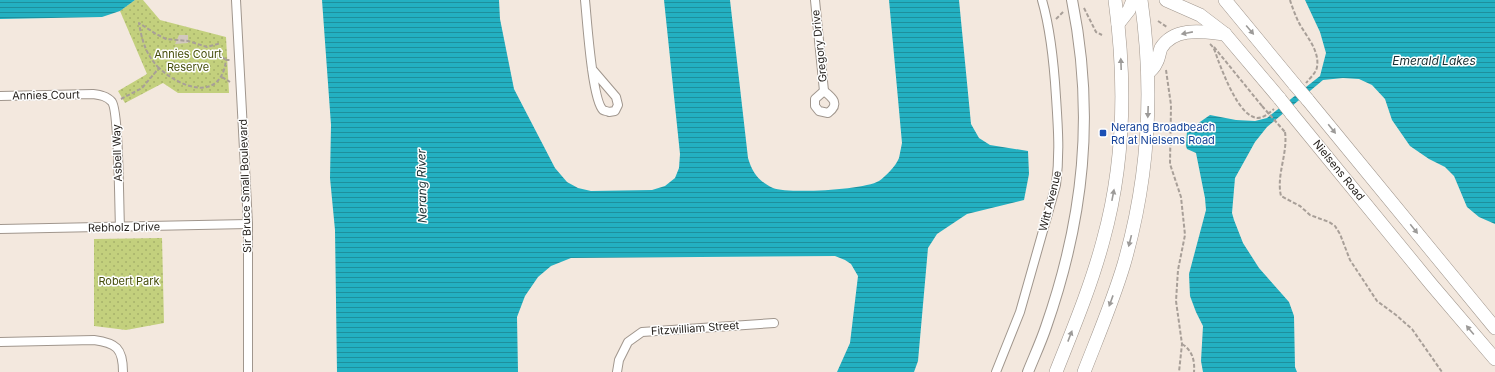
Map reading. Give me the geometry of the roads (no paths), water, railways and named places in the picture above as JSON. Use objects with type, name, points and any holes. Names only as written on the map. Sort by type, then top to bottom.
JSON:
[{"type":"main road","points":[[1056,372],[1098,260],[1115,187],[1119,158],[1122,105],[1121,57],[1115,0]]},
{"type":"main road","points":[[1118,24],[1129,10],[1133,0]]},
{"type":"main road","points":[[1084,372],[1124,264],[1132,232],[1144,158],[1148,123],[1148,73],[1141,0]]},
{"type":"main road","name":"Nielsens Road","points":[[1166,0],[1200,15],[1225,34],[1279,103],[1291,113],[1431,284],[1495,359]]},
{"type":"main road","name":"Nielsens Road","points":[[1225,0],[1298,86],[1307,99],[1495,328]]},
{"type":"main road","points":[[1148,73],[1156,64],[1166,42],[1173,37],[1195,31],[1225,34]]},
{"type":"street","name":"Sir Bruce Small Boulevard","points":[[236,0],[248,224],[248,372]]},
{"type":"street","points":[[584,0],[592,79],[598,100],[603,110],[609,112],[615,111],[618,105],[616,97],[592,69]]},
{"type":"street","name":"Gregory Drive","points":[[815,0],[824,91]]},
{"type":"street","name":"Witt Avenue","points":[[996,372],[1020,312],[1056,185],[1060,145],[1054,71],[1042,0]]},
{"type":"street","points":[[1028,372],[1046,329],[1066,266],[1082,173],[1084,120],[1083,84],[1077,24],[1072,0]]},
{"type":"street","name":"Annies Court","points":[[0,96],[93,94],[104,96],[112,103]]},
{"type":"street","name":"Asbell Way","points":[[112,103],[115,113],[117,132],[120,227]]},
{"type":"street","name":"Rebholz Drive","points":[[0,229],[248,224]]},
{"type":"street","name":"Fitzwilliam Street","points":[[616,372],[619,360],[628,342],[642,332],[774,323]]},
{"type":"street","points":[[0,342],[108,341],[118,348],[123,360],[123,372]]},
{"type":"water","points":[[0,0],[135,0],[120,11],[102,17],[0,19]]},
{"type":"water","name":"Nerang River","points":[[322,0],[499,0],[500,19],[514,89],[555,168],[567,182],[578,188],[591,191],[652,190],[665,186],[675,178],[679,168],[680,154],[664,0],[730,0],[748,158],[750,163],[760,180],[768,186],[781,190],[809,191],[843,189],[871,184],[884,177],[898,161],[902,143],[889,0],[959,0],[971,124],[979,138],[990,145],[1028,151],[1029,174],[1024,200],[967,214],[937,234],[928,248],[918,361],[914,372],[837,372],[850,343],[858,276],[851,264],[835,256],[571,258],[551,266],[538,277],[525,296],[517,317],[518,372],[337,372],[335,230],[330,178],[331,125]]},
{"type":"water","name":"Emerald Lakes","points":[[1305,0],[1495,0],[1495,224],[1479,217],[1467,207],[1454,176],[1445,167],[1429,159],[1410,146],[1392,120],[1385,99],[1372,85],[1359,79],[1343,78],[1323,80],[1267,127],[1255,142],[1235,178],[1232,213],[1243,243],[1259,268],[1289,302],[1294,316],[1295,367],[1297,372],[1203,372],[1201,361],[1203,326],[1190,296],[1189,274],[1206,210],[1196,153],[1187,149],[1186,146],[1187,131],[1210,115],[1236,120],[1255,121],[1267,118],[1320,76],[1326,53],[1320,32]]},
{"type":"place","name":"Nerang Broadbeach Rd at Nielsens Road","points":[[1103,133]]},
{"type":"park label","name":"Annies Court Reserve","points":[[188,60]]},
{"type":"park label","name":"Robert Park","points":[[129,281]]}]
